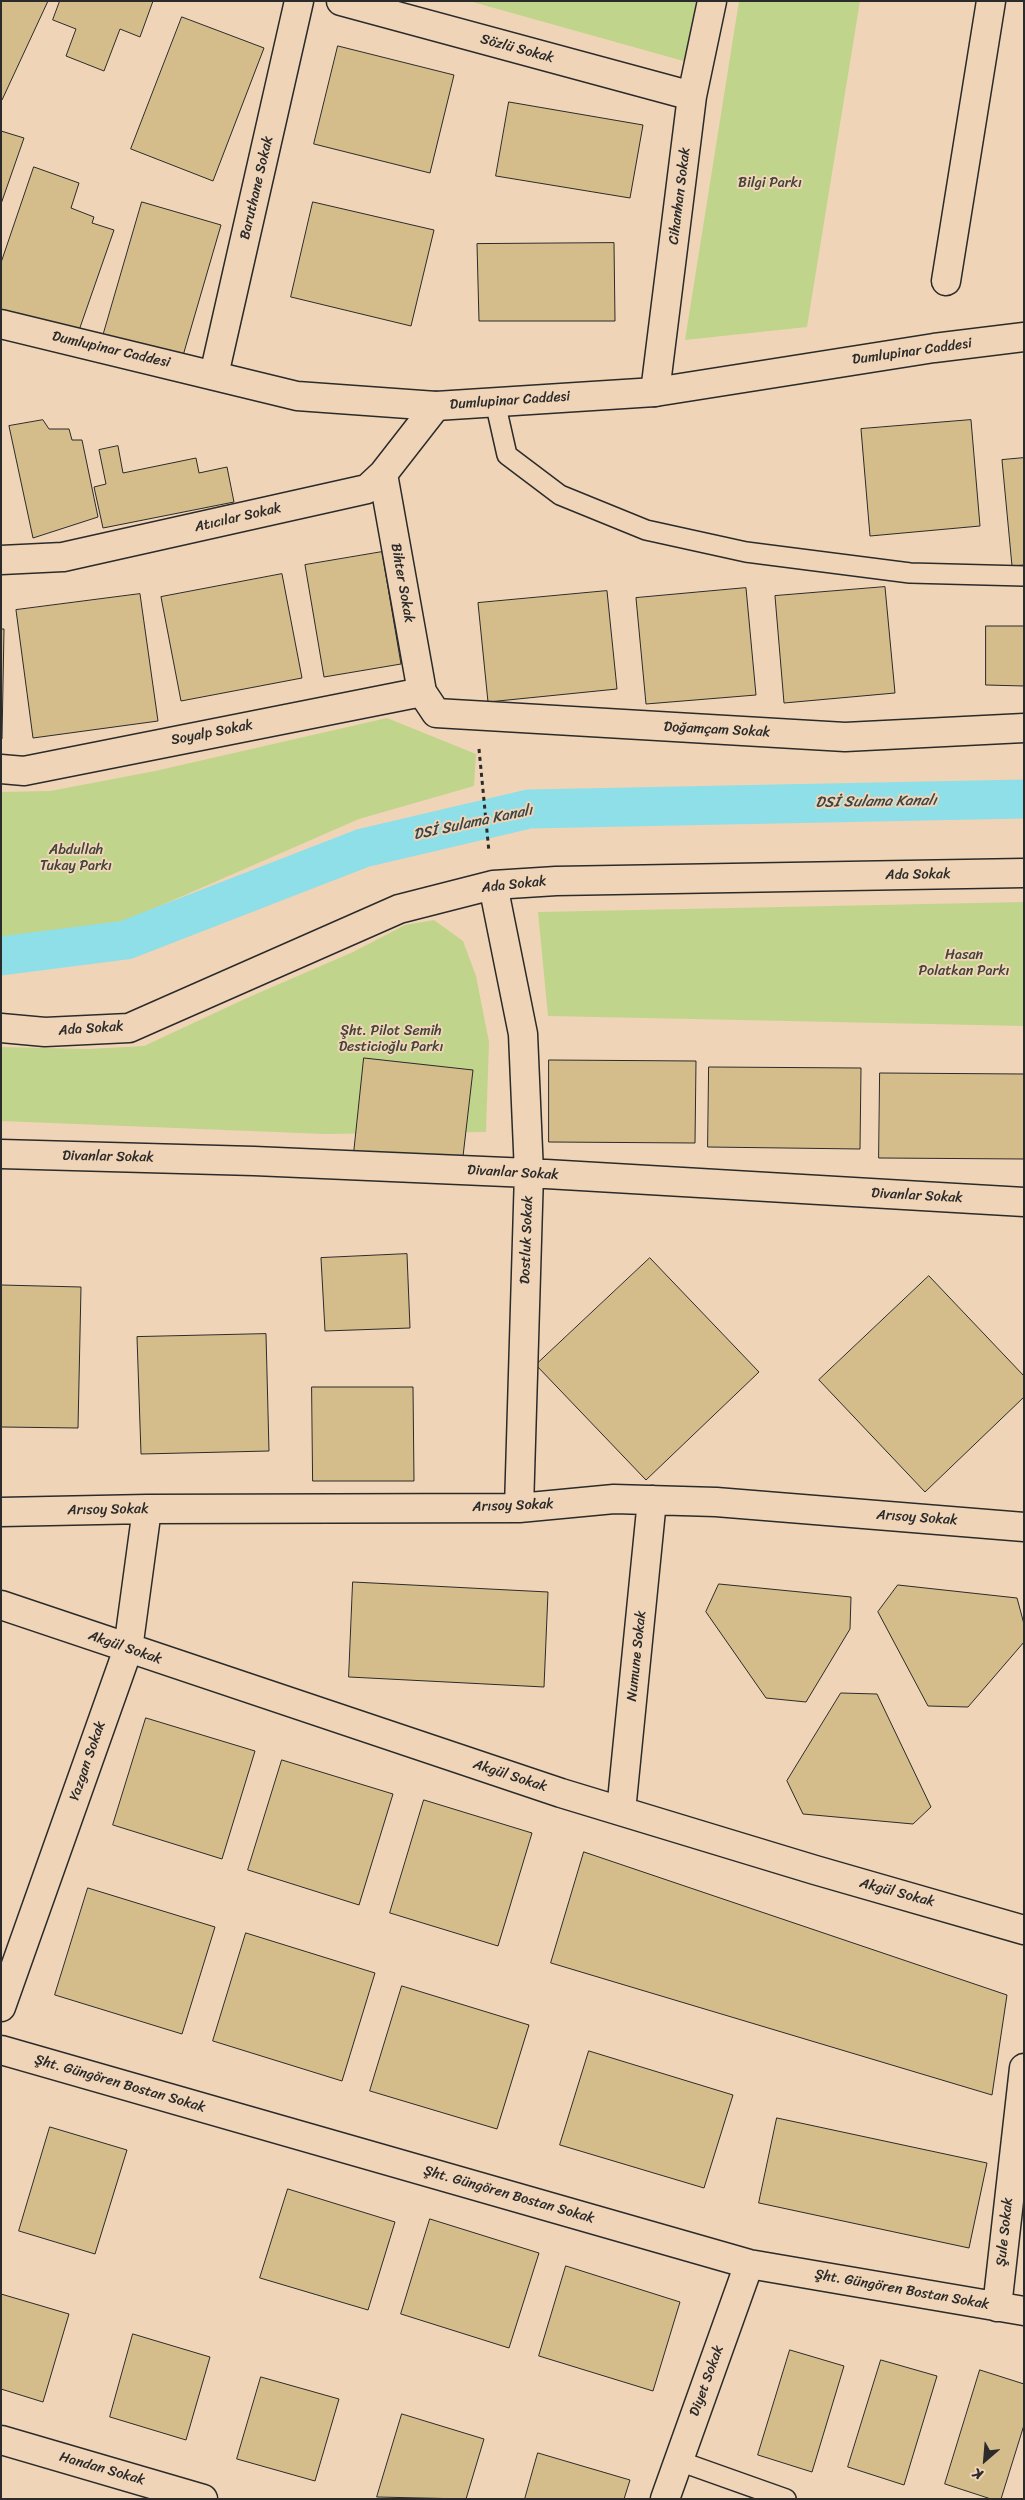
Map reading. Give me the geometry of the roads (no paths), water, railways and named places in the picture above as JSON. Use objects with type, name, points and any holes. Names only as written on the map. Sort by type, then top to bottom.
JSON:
[{"type":"street","name":"Baruthane Sokak","points":[[214,375],[299,1]]},
{"type":"street","name":"Sözlü Sokak","points":[[341,1],[692,96]]},
{"type":"street","name":"Cihanhan Sokak","points":[[654,392],[692,96],[712,1]]},
{"type":"street","points":[[946,281],[991,1]]},
{"type":"street","name":"Dumlupinar Caddesi","points":[[1,324],[297,396],[436,406],[654,392],[934,348],[1024,337]]},
{"type":"street","name":"Atıcılar Sokak","points":[[1,560],[63,557],[368,489],[383,474],[436,406]]},
{"type":"street","name":"Bihter Sokak","points":[[383,474],[422,692]]},
{"type":"street","name":"Doğamçam Sokak","points":[[422,692],[436,713],[476,716],[845,737],[1024,728]]},
{"type":"street","name":"Soyalp Sokak","points":[[1,769],[24,771],[422,692]]},
{"type":"street","name":"Ada Sokak","points":[[1,1028],[45,1032],[129,1028],[399,909],[493,885],[556,881],[1024,873]]},
{"type":"street","name":"Dostluk Sokak","points":[[493,885],[523,1034],[529,1173],[519,1508]]},
{"type":"street","name":"Divanlar Sokak","points":[[1,1154],[254,1161],[529,1173],[1024,1202]]},
{"type":"street","name":"Arısoy Sokak","points":[[1,1512],[147,1509],[519,1508],[614,1499],[716,1502],[1024,1526]]},
{"type":"street","name":"Numune Sokak","points":[[621,1811],[652,1500]]},
{"type":"street","name":"Yazgan Sokak","points":[[1,2007],[128,1649],[147,1509]]},
{"type":"street","name":"Akgül Sokak","points":[[1,1606],[621,1811],[815,1870],[1024,1930]]},
{"type":"street","name":"Şht. Güngören Bostan Sokak","points":[[1,2050],[749,2264],[1024,2311]]},
{"type":"street","name":"Şule Sokak","points":[[997,2307],[1024,2068]]},
{"type":"street","name":"Diyet Sokak","points":[[665,2499],[749,2264]]},
{"type":"street","name":"Handan Sokak","points":[[1,2440],[203,2499]]},
{"type":"lane","points":[[495,402],[507,454],[560,495],[646,530],[746,552],[910,574],[1024,576]]},
{"type":"lane","points":[[678,2461],[786,2499]]},
{"type":"waterway","name":"DSİ Sulama Kanalı","points":[[1,956],[126,940],[363,848],[529,809],[1024,799]]},
{"type":"park label","name":"Bilgi Parkı","points":[[770,183]]},
{"type":"park label","name":"Abdullah Tukay Parkı","points":[[76,858]]},
{"type":"park label","name":"Hasan Polatkan Parkı","points":[[964,964]]},
{"type":"park label","name":"Şht. Pilot Semih Desticioğlu Parkı","points":[[391,1040]]}]
